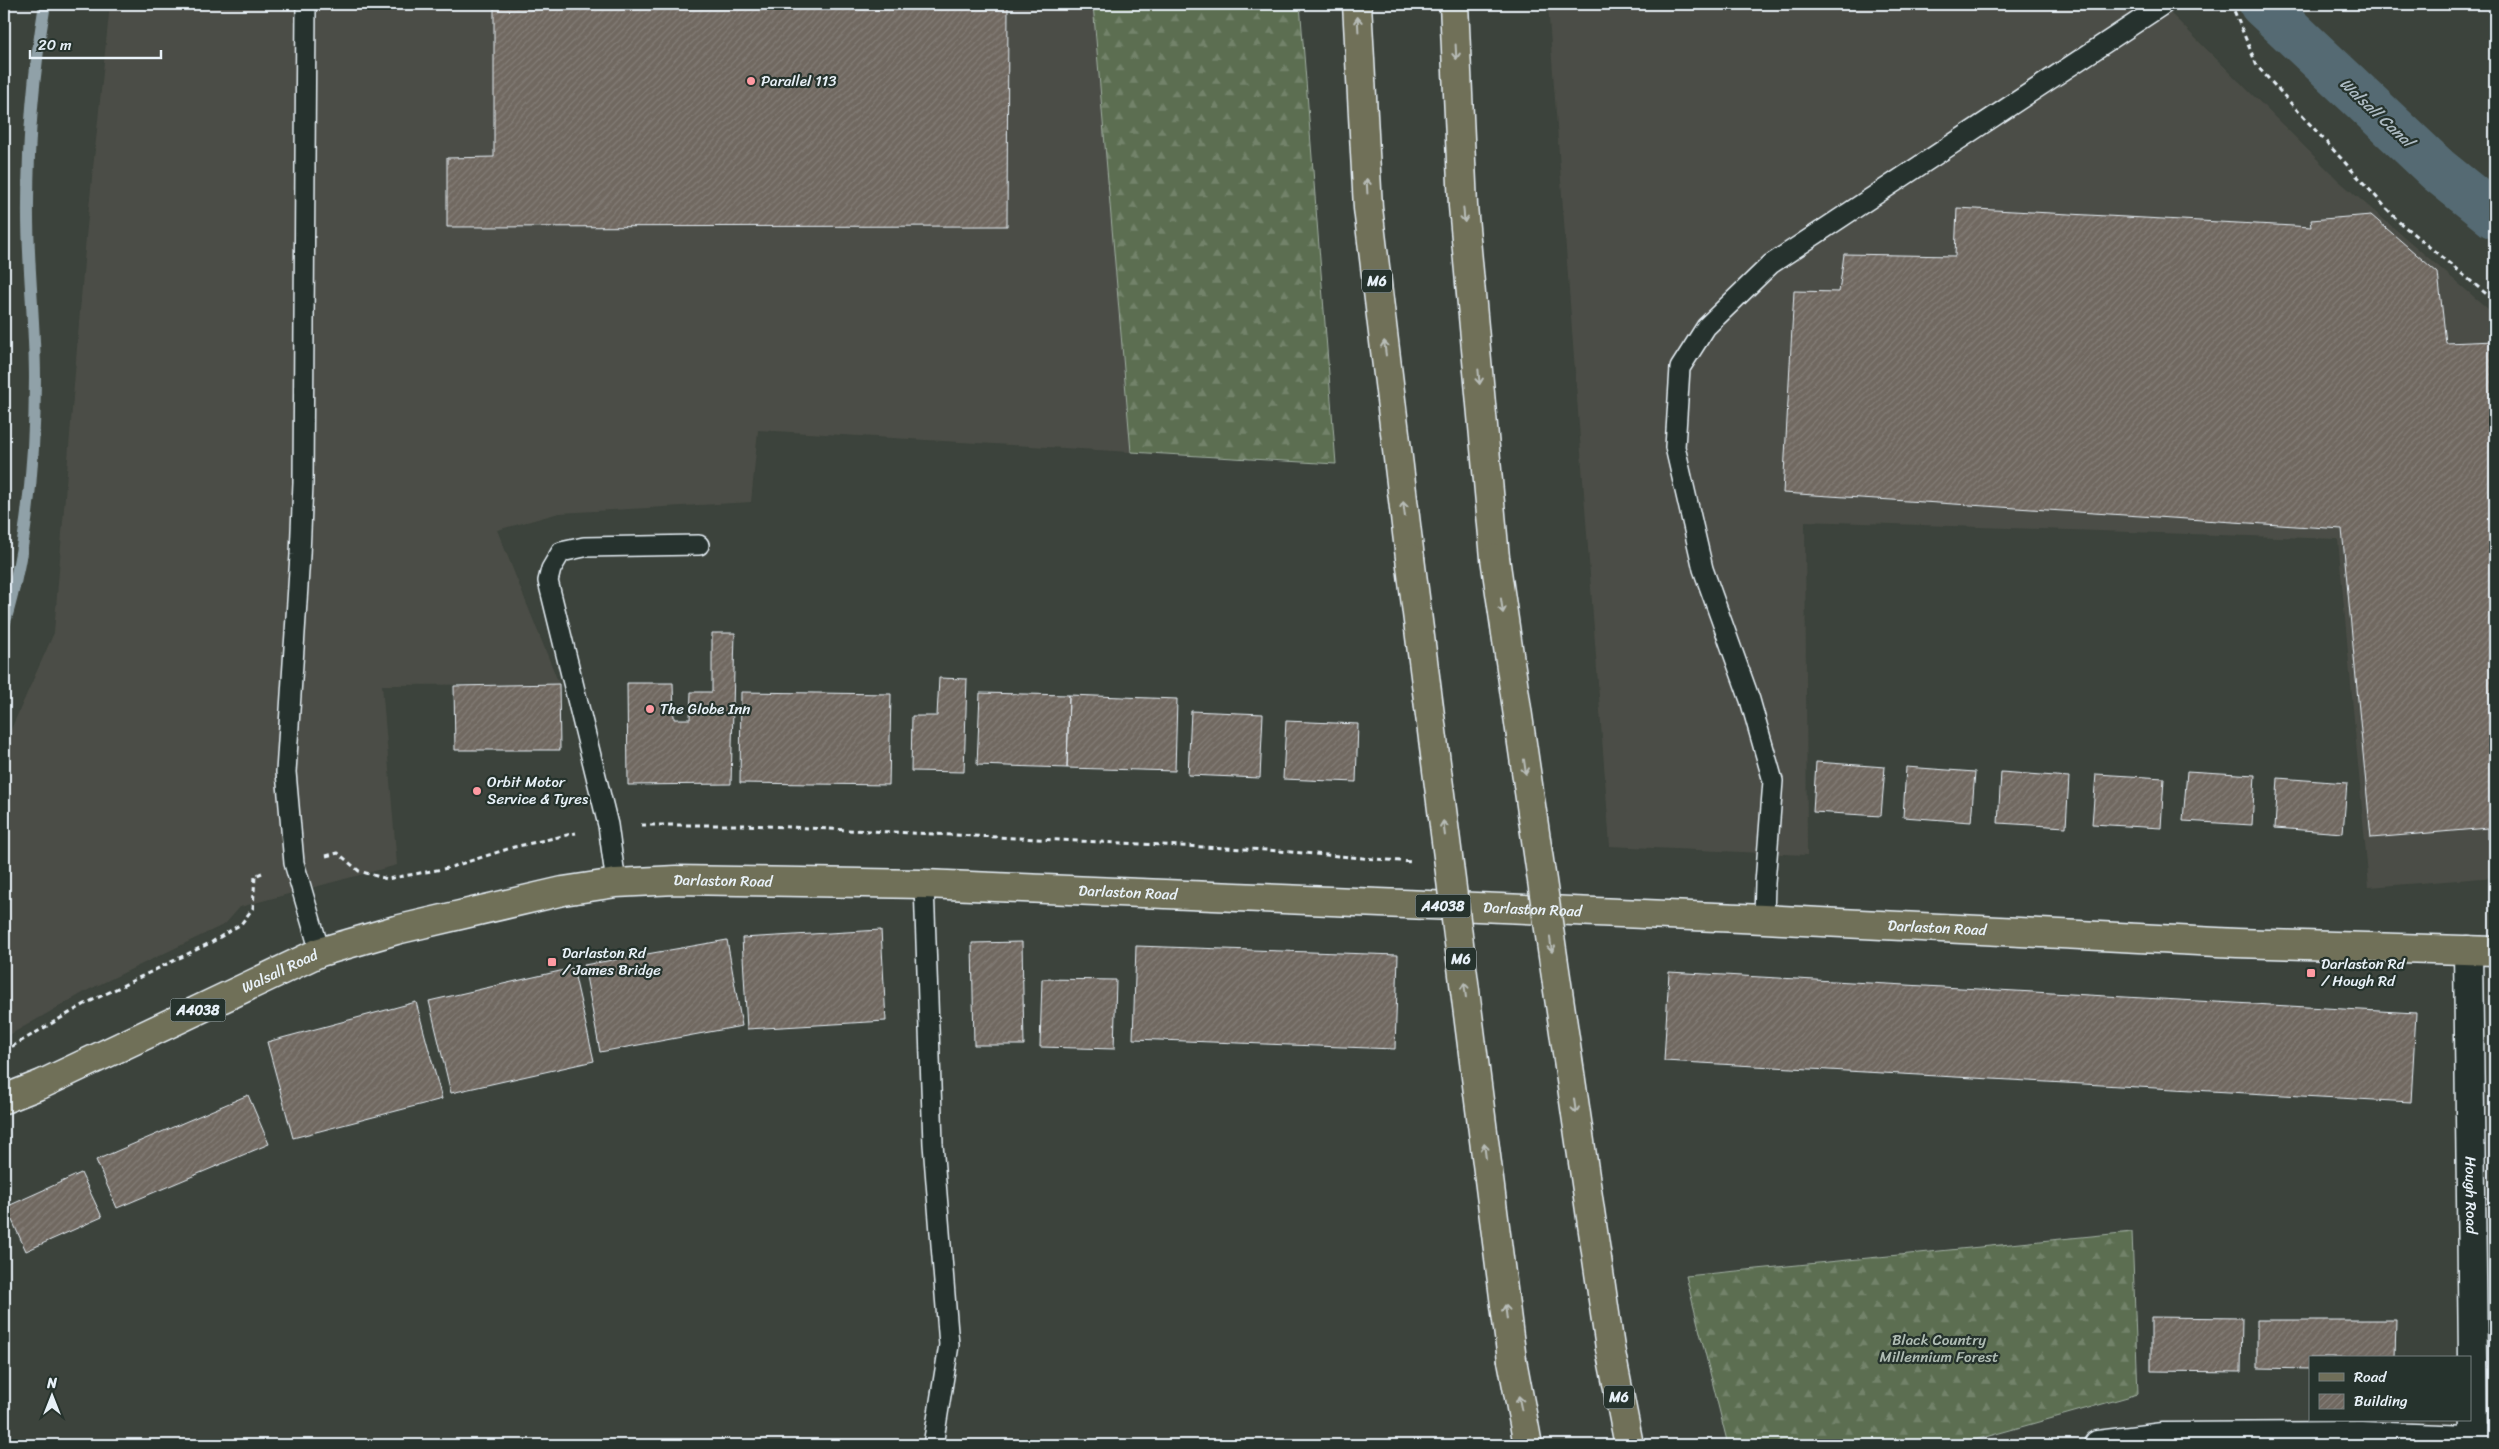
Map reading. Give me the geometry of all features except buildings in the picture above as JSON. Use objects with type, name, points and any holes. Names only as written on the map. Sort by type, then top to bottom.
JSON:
[{"type":"main road","name":"M6","points":[[1356,4],[1368,208],[1410,558],[1512,1360],[1528,1445]]},
{"type":"main road","name":"M6","points":[[1454,4],[1463,206],[1495,558],[1610,1348],[1629,1445]]},
{"type":"main road","name":"Darlaston Road","points":[[396,930],[563,891],[616,883],[676,880],[924,884],[1764,919],[2237,943],[2495,951]]},
{"type":"main road","name":"Walsall Road","points":[[4,1099],[42,1084],[320,952],[396,930]]},
{"type":"street","name":"Hough Road","points":[[2098,1445],[2163,1437],[2361,1436],[2484,1441],[2468,950]]},
{"type":"lane","points":[[306,4],[302,483],[300,556],[286,772],[294,863],[320,952]]},
{"type":"lane","points":[[1764,919],[1773,781],[1750,700],[1703,569],[1675,447],[1680,368],[1706,327],[1770,264],[2164,4]]},
{"type":"lane","points":[[616,883],[608,826],[548,581],[551,568],[562,552],[584,547],[699,545]]},
{"type":"lane","points":[[924,884],[932,1144],[949,1345],[933,1445]]},
{"type":"path","points":[[2229,4],[2233,8],[2256,66],[2399,222],[2495,301]]},
{"type":"shaded area","points":[[110,4],[1093,4],[1131,452],[758,430],[751,502],[559,513],[497,530],[559,684],[382,685],[397,865],[240,907],[225,924],[88,990],[4,1038],[4,745],[54,633],[86,237]]},
{"type":"shaded area","points":[[1548,4],[2161,4],[2339,181],[2495,315],[2495,877],[2369,887],[2338,539],[1805,521],[1807,855],[1610,846]]},
{"type":"green space","points":[[1093,4],[1300,4],[1336,464],[1131,452]]},
{"type":"green space","name":"Black Country Millennium Forest","points":[[2132,1232],[2138,1394],[1957,1445],[1728,1445],[1686,1276]]},
{"type":"waterway","points":[[4,625],[19,564],[32,472],[35,378],[28,226],[28,179],[32,103],[45,4]]},
{"type":"waterway","name":"Walsall Canal","points":[[2262,4],[2438,170],[2495,216]]},
{"type":"place","name":"Parallel 113","points":[[751,81]]},
{"type":"place","name":"The Globe Inn","points":[[650,709]]},
{"type":"place","name":"Orbit Motor Service & Tyres","points":[[477,791]]},
{"type":"place","name":"Darlaston Rd / James Bridge","points":[[552,962]]},
{"type":"place","name":"Darlaston Rd / Hough Rd","points":[[2311,973]]}]
